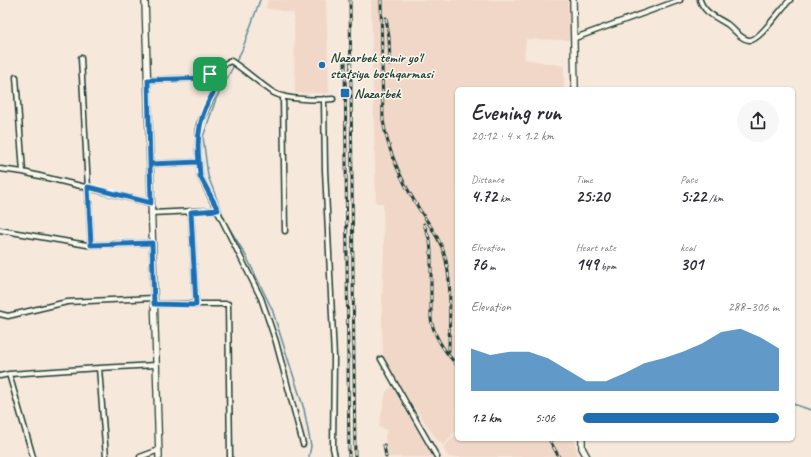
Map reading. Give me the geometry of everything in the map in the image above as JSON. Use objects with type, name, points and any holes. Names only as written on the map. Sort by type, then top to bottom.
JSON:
[{"type":"main road","points":[[145,0],[159,457]]},
{"type":"main road","points":[[573,0],[575,87]]},
{"type":"main road","points":[[582,441],[582,448],[586,457]]},
{"type":"street","points":[[575,38],[680,0]]},
{"type":"street","points":[[700,0],[702,6],[710,15],[728,25],[740,36],[748,40],[753,40],[761,34],[783,6],[790,0]]},
{"type":"street","points":[[81,58],[91,245]]},
{"type":"street","points":[[148,80],[204,78],[222,65],[231,62],[242,68],[275,94],[283,96],[333,99]]},
{"type":"street","points":[[210,74],[215,80],[216,84],[215,90],[199,125],[200,176],[262,298],[276,342],[304,444]]},
{"type":"street","points":[[16,76],[23,172]]},
{"type":"street","points":[[283,96],[285,231]]},
{"type":"street","points":[[324,99],[325,170],[334,357],[334,457]]},
{"type":"street","points":[[150,164],[199,162]]},
{"type":"street","points":[[0,169],[23,172],[151,203]]},
{"type":"street","points":[[151,213],[218,210]]},
{"type":"street","points":[[191,212],[196,305]]},
{"type":"street","points":[[0,230],[91,245],[152,243]]},
{"type":"street","points":[[0,313],[8,316],[67,302],[154,298]]},
{"type":"street","points":[[154,304],[228,304],[230,457]]},
{"type":"street","points":[[380,359],[437,457]]},
{"type":"street","points":[[0,376],[9,374],[156,365]]},
{"type":"street","points":[[99,368],[106,457]]},
{"type":"street","points":[[9,374],[33,457]]},
{"type":"street","points":[[140,457],[159,450]]},
{"type":"shaded area","points":[[268,0],[326,0],[329,93],[295,93],[294,13],[266,8]]},
{"type":"shaded area","points":[[371,0],[568,0],[571,40],[526,39],[524,59],[564,66],[564,87],[455,87],[455,432],[444,445],[438,441],[383,362],[383,203],[376,203]]},
{"type":"shaded area","points":[[392,387],[432,457],[387,457],[385,437],[387,430],[379,427],[386,392]]},
{"type":"shaded area","points":[[455,435],[455,441],[574,441],[578,457],[448,457],[443,448]]},
{"type":"waterway","points":[[260,0],[242,50],[216,99],[203,137],[208,176],[225,221],[246,256],[272,309],[304,409],[311,446],[309,457]]},
{"type":"waterway","points":[[795,405],[811,410]]},
{"type":"railway","points":[[350,0],[355,457]]},
{"type":"railway","points":[[381,0],[383,120],[385,132],[401,176],[412,197],[436,235],[444,253],[450,289],[449,351]]},
{"type":"railway","points":[[386,18],[389,37],[390,65]]},
{"type":"railway","points":[[345,58],[349,457]]},
{"type":"railway","points":[[424,224],[430,241],[431,252],[432,326],[441,344],[455,363]]},
{"type":"railway","points":[[550,441],[559,457]]},
{"type":"railway","points":[[384,445],[386,457]]},
{"type":"place","name":"Nazarbek temir yo'l statsiya boshqarmasi","points":[[322,65]]},
{"type":"place","name":"Nazarbek","points":[[345,93]]},
{"type":"route","points":[[210,74],[204,78],[148,80],[150,164],[199,162],[200,176],[218,210],[191,212],[196,305],[154,304],[152,243],[91,245],[88,187],[151,203],[150,164],[199,162],[199,125],[215,90],[216,84],[215,80],[210,74]]}]
